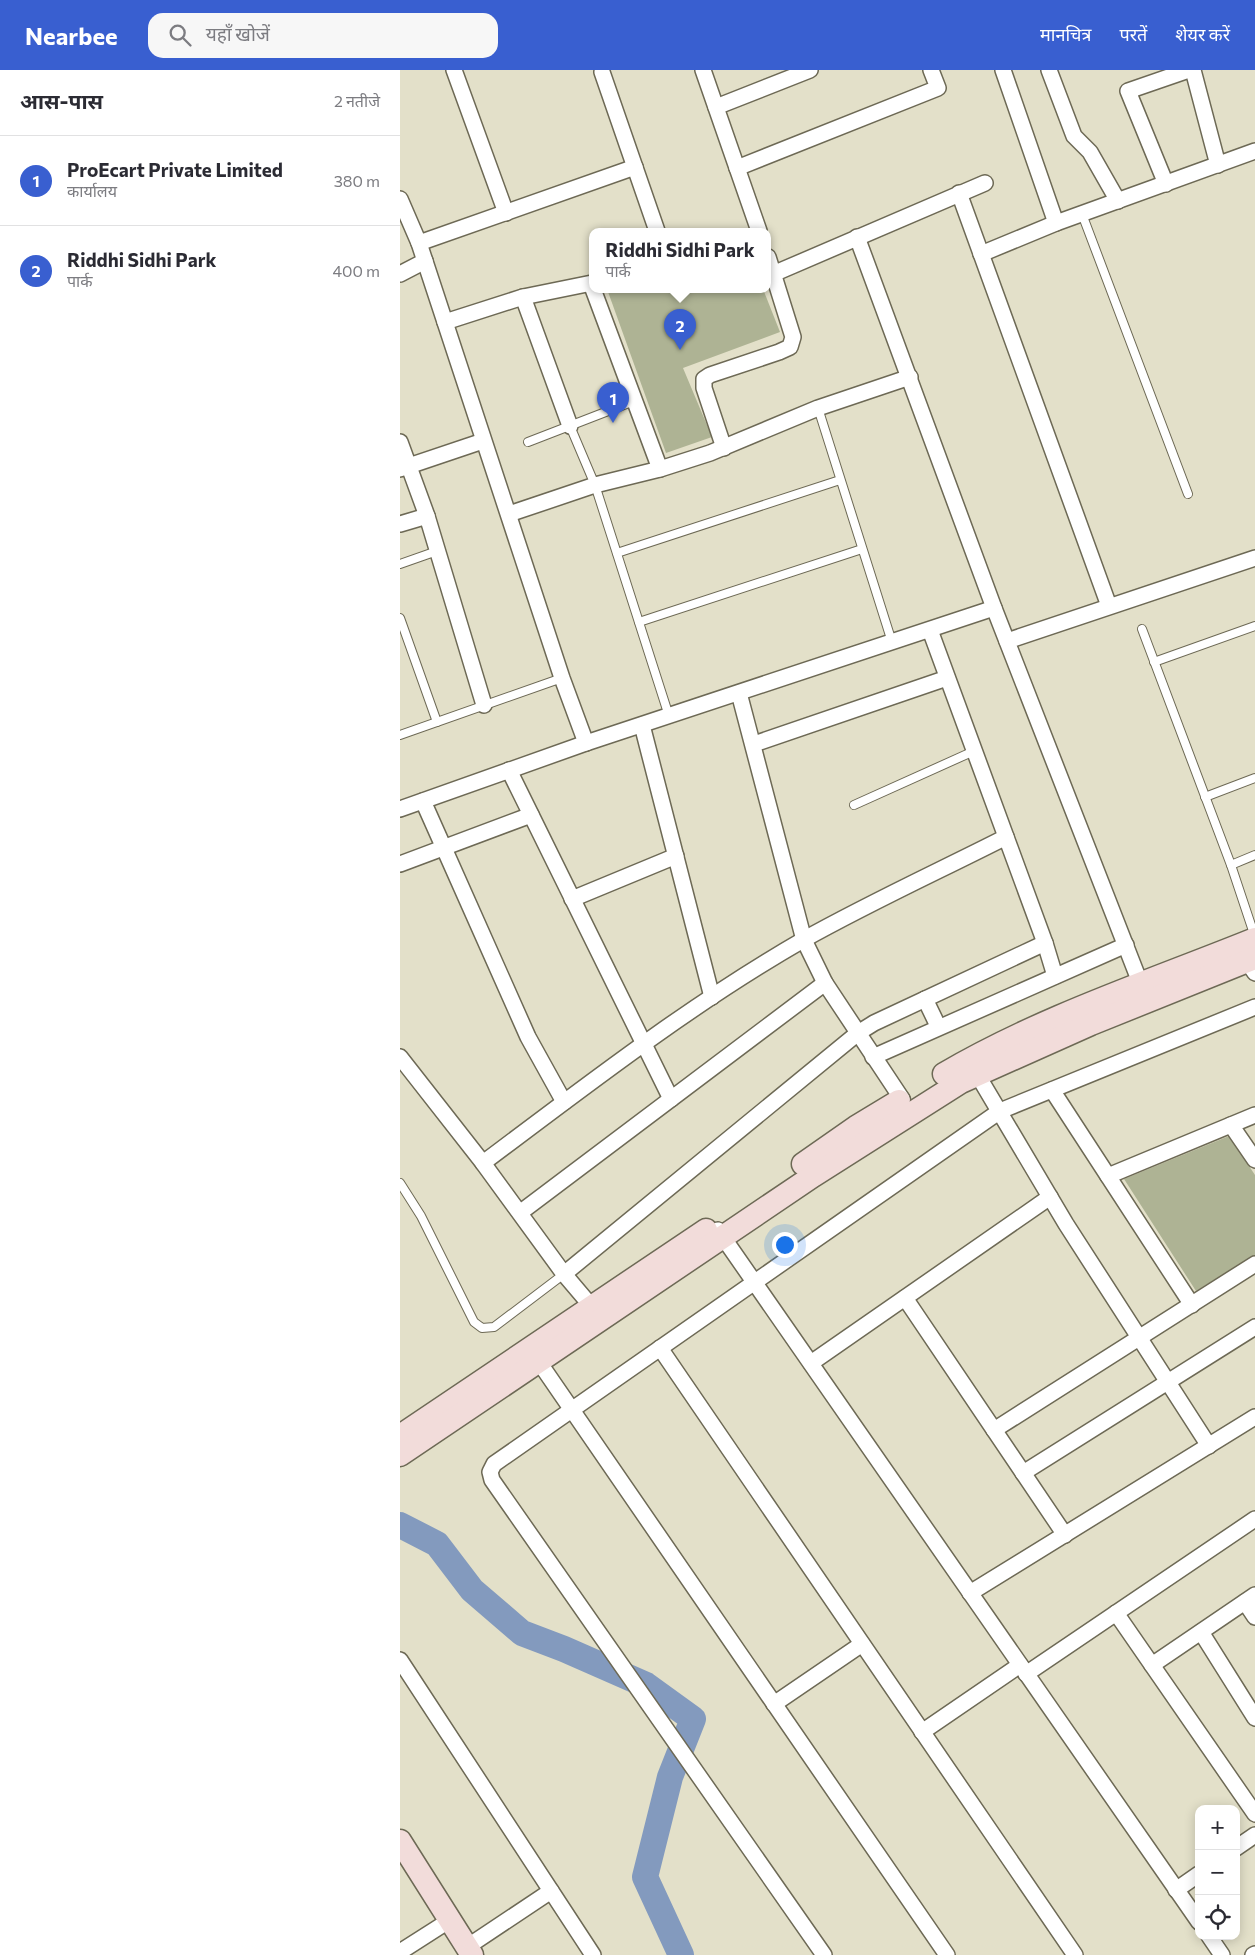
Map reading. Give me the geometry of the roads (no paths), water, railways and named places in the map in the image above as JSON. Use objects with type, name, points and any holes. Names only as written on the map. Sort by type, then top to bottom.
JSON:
[{"type":"street","points":[[454,70],[506,213]]},
{"type":"street","points":[[704,70],[737,168],[753,228]]},
{"type":"street","points":[[716,107],[810,70]]},
{"type":"street","points":[[737,168],[938,88],[931,70]]},
{"type":"street","points":[[1003,70],[1056,223]]},
{"type":"street","points":[[1049,70],[1074,136],[1090,152],[1118,201]]},
{"type":"street","points":[[1166,184],[1128,91],[1188,70]]},
{"type":"street","points":[[1193,70],[1218,165]]},
{"type":"street","points":[[602,72],[656,228]]},
{"type":"street","points":[[981,254],[1056,223],[1255,151]]},
{"type":"street","points":[[419,243],[635,167]]},
{"type":"street","points":[[773,274],[985,183]]},
{"type":"street","points":[[959,193],[1109,606]]},
{"type":"street","points":[[400,199],[419,243],[483,441],[586,744]]},
{"type":"street","points":[[857,237],[994,608],[1141,985]]},
{"type":"street","points":[[400,274],[425,261]]},
{"type":"street","points":[[724,448],[704,388],[704,379],[710,375],[790,347],[793,337],[771,267]]},
{"type":"street","points":[[445,322],[522,297],[589,286]]},
{"type":"street","points":[[595,293],[660,469]]},
{"type":"street","points":[[522,297],[570,426]]},
{"type":"street","points":[[509,514],[595,485],[660,469],[724,448],[818,408],[910,377]]},
{"type":"street","points":[[404,468],[483,441]]},
{"type":"street","points":[[400,442],[404,468],[426,516],[484,705]]},
{"type":"street","points":[[400,524],[426,516]]},
{"type":"street","points":[[1007,641],[1255,558]]},
{"type":"street","points":[[400,808],[994,608]]},
{"type":"street","points":[[930,630],[1046,943],[1056,976]]},
{"type":"street","points":[[754,744],[947,678]]},
{"type":"street","points":[[740,693],[804,940],[825,983],[902,1099]]},
{"type":"street","points":[[642,725],[712,997]]},
{"type":"street","points":[[509,770],[642,1044],[671,1099]]},
{"type":"street","points":[[423,801],[528,1037],[564,1102]]},
{"type":"street","points":[[400,864],[531,815]]},
{"type":"street","points":[[483,1162],[642,1044],[712,997],[804,940],[1006,837]]},
{"type":"street","points":[[572,899],[676,856]]},
{"type":"street","points":[[564,1274],[858,1033],[925,999],[1046,943]]},
{"type":"street","points":[[873,1057],[938,1026],[1126,945]]},
{"type":"street","points":[[400,1436],[482,1390],[539,1362],[719,1231],[856,1127],[902,1099],[996,1046],[1141,985],[1251,952]]},
{"type":"street","points":[[400,1455],[592,1307],[961,1082],[1251,952]]},
{"type":"street","points":[[521,1212],[825,983]]},
{"type":"street","points":[[925,999],[938,1026]]},
{"type":"street","points":[[824,1955],[492,1480],[490,1472],[494,1464],[1000,1111],[1255,1007]]},
{"type":"street","points":[[400,1056],[521,1212],[564,1274],[592,1307]]},
{"type":"street","points":[[978,1074],[1050,1197],[1209,1446]]},
{"type":"street","points":[[1052,1090],[1192,1305]]},
{"type":"street","points":[[1108,1176],[1255,1115]]},
{"type":"street","points":[[1231,1125],[1255,1160]]},
{"type":"street","points":[[811,1362],[1050,1197]]},
{"type":"street","points":[[719,1231],[1195,1916]]},
{"type":"street","points":[[994,1430],[1255,1264]]},
{"type":"street","points":[[904,1298],[1065,1535]]},
{"type":"street","points":[[1023,1473],[1255,1327]]},
{"type":"street","points":[[660,1348],[1075,1955]]},
{"type":"street","points":[[539,1362],[947,1955]]},
{"type":"street","points":[[970,1593],[1255,1417]]},
{"type":"street","points":[[922,1732],[1116,1613],[1255,1519]]},
{"type":"street","points":[[1152,1665],[1250,1598],[1255,1617]]},
{"type":"street","points":[[1116,1613],[1255,1814]]},
{"type":"street","points":[[1201,1632],[1255,1718]]},
{"type":"street","points":[[774,1704],[862,1644]]},
{"type":"street","points":[[400,1660],[593,1955]]},
{"type":"street","points":[[1240,1845],[1255,1835]]},
{"type":"street","points":[[400,1840],[470,1951],[551,1891]]},
{"type":"street","points":[[1176,1890],[1195,1877]]},
{"type":"street","points":[[400,1952],[450,1920]]},
{"type":"street","points":[[1212,1940],[1222,1955]]},
{"type":"lane","points":[[1082,214],[1188,494]]},
{"type":"lane","points":[[528,442],[634,401]]},
{"type":"lane","points":[[818,408],[892,642]]},
{"type":"lane","points":[[570,426],[595,485],[669,716]]},
{"type":"lane","points":[[617,553],[840,480]]},
{"type":"lane","points":[[639,622],[862,549]]},
{"type":"lane","points":[[400,564],[437,551]]},
{"type":"lane","points":[[400,618],[437,722]]},
{"type":"lane","points":[[1154,662],[1255,626]]},
{"type":"lane","points":[[1142,629],[1231,865],[1251,952]]},
{"type":"lane","points":[[400,735],[562,678]]},
{"type":"lane","points":[[854,804],[974,751]]},
{"type":"lane","points":[[1205,797],[1255,778]]},
{"type":"lane","points":[[1231,865],[1255,855]]},
{"type":"lane","points":[[400,1183],[432,1237],[474,1322],[482,1328],[494,1327],[564,1274]]},
{"type":"waterway","points":[[400,1525],[437,1544],[472,1590],[522,1633],[646,1685],[693,1719],[670,1777],[645,1877],[681,1955]]},
{"type":"place","name":"Riddhi Sidhi Park","points":[[680,350]]},
{"type":"place","name":"ProEcart Private Limited","points":[[613,423]]}]
